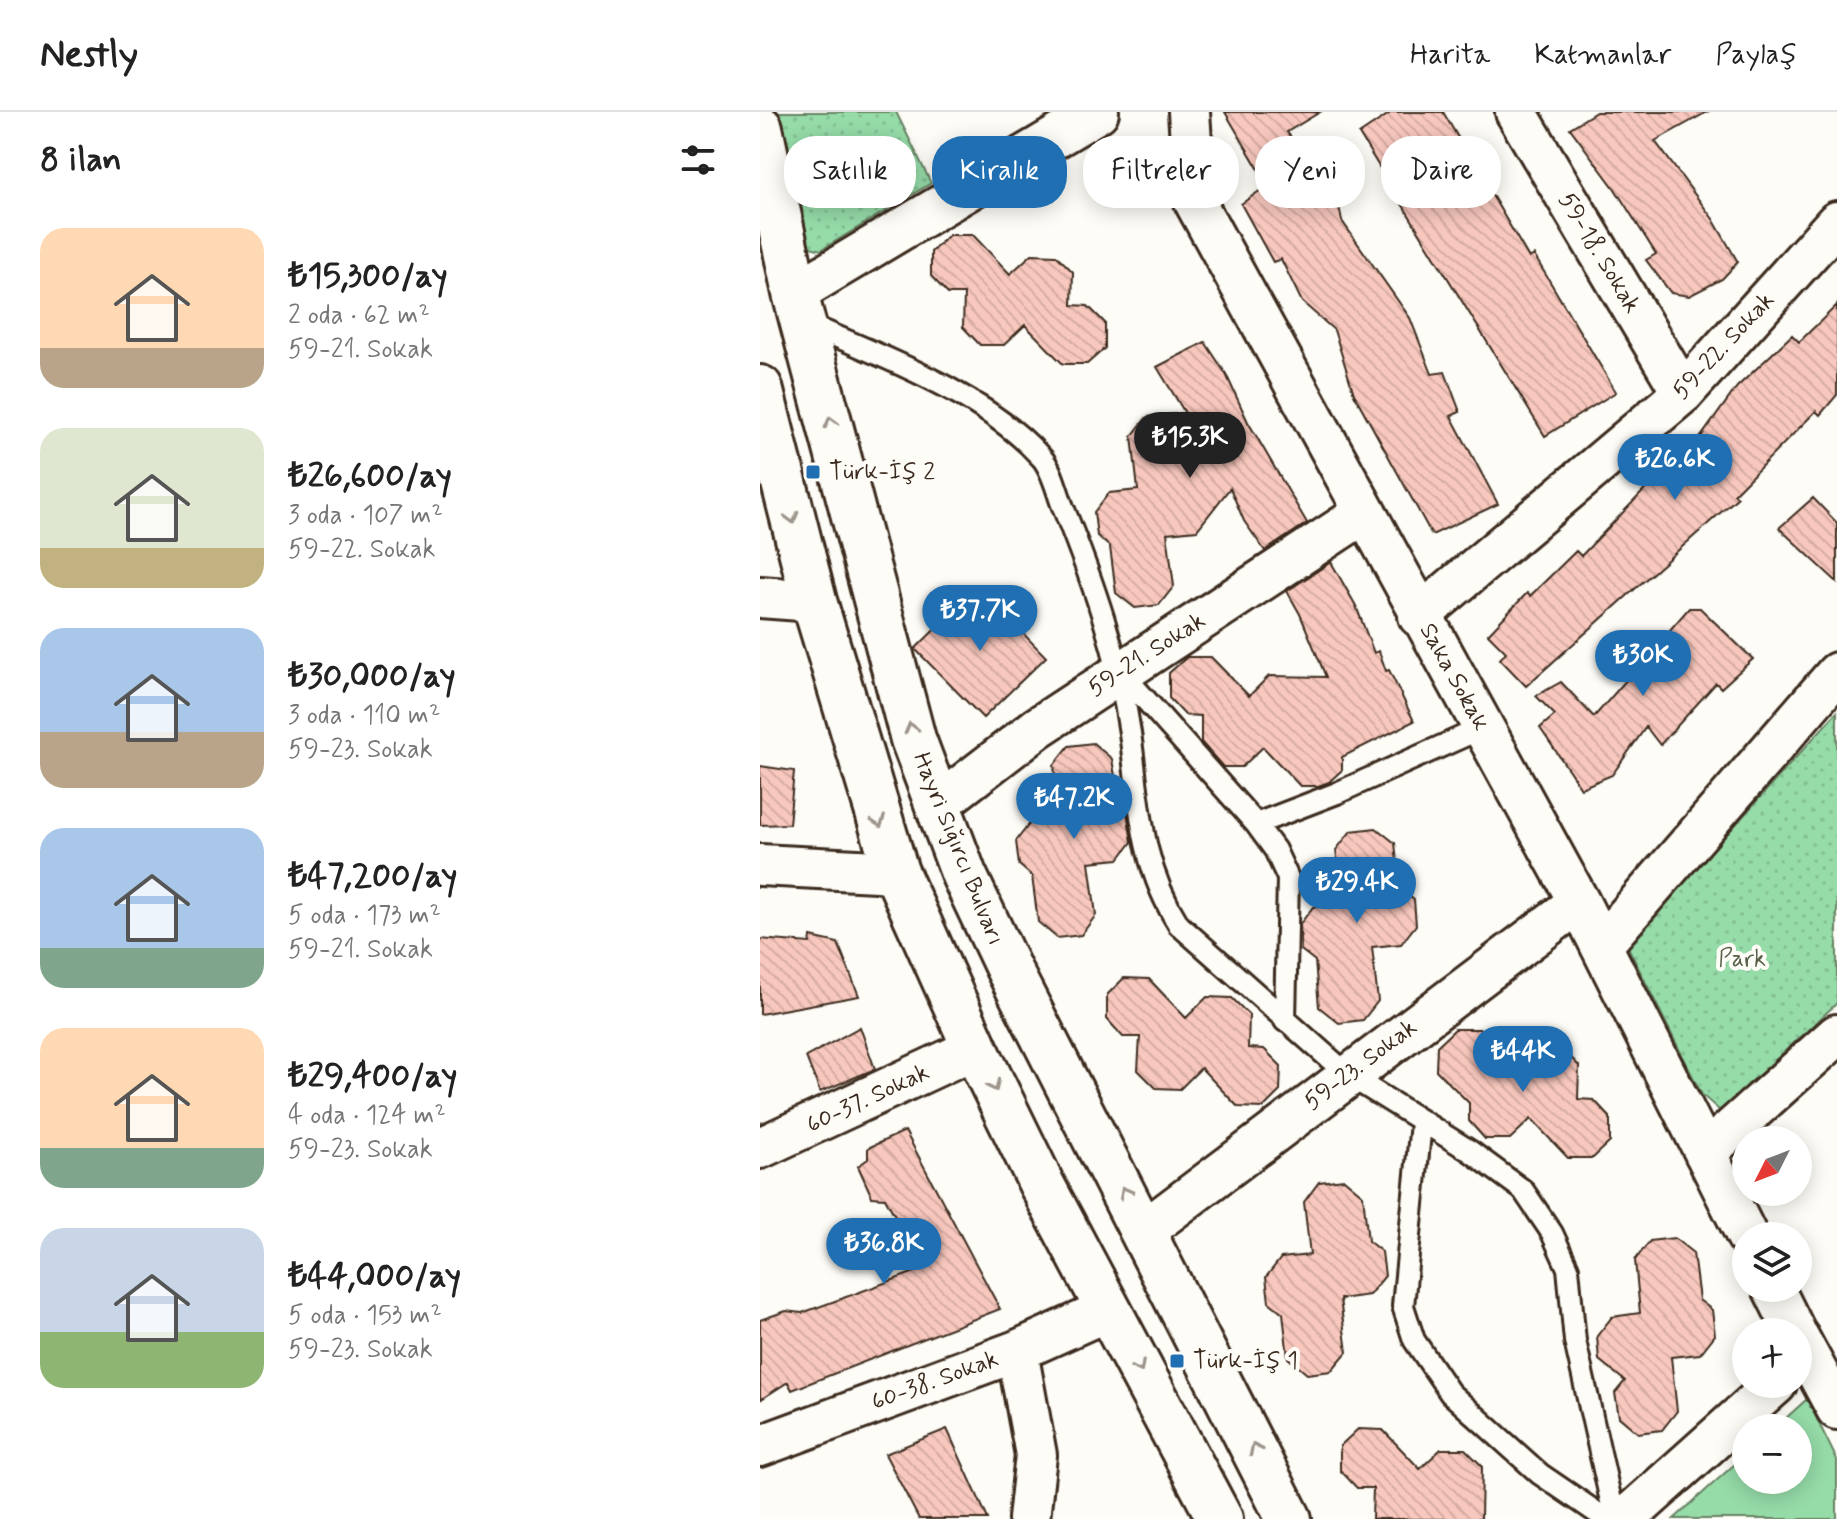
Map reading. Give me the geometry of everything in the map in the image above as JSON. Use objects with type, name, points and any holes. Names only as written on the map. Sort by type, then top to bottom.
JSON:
[{"type":"street","points":[[800,307],[1098,112]]},
{"type":"street","name":"Saka Sokak","points":[[1189,112],[1195,202],[1419,616],[1579,902],[1740,1222]]},
{"type":"street","name":"59-18. Sokak","points":[[1516,112],[1683,393]]},
{"type":"street","name":"Hayri Sığırcı Bulvarı","points":[[760,128],[800,307],[913,739],[936,806],[1008,968],[1145,1230],[1289,1519]]},
{"type":"street","name":"59-22. Sokak","points":[[1419,616],[1683,393],[1837,222]]},
{"type":"street","points":[[760,388],[814,601],[896,872],[975,1048],[1108,1310],[1220,1519]]},
{"type":"street","name":"59-21. Sokak","points":[[936,806],[989,762],[1364,513]]},
{"type":"street","points":[[760,597],[814,601]]},
{"type":"street","points":[[1601,946],[1837,673]]},
{"type":"street","points":[[760,865],[896,872]]},
{"type":"street","name":"59-23. Sokak","points":[[1145,1230],[1579,902]]},
{"type":"street","points":[[1705,1153],[1837,1035]]},
{"type":"street","name":"60-37. Sokak","points":[[760,1148],[975,1048]]},
{"type":"street","name":"60-38. Sokak","points":[[760,1446],[1017,1351],[1108,1310]]},
{"type":"street","points":[[1017,1351],[1036,1455],[1029,1519]]},
{"type":"street","points":[[1812,1368],[1837,1409]]},
{"type":"street","points":[[1625,1519],[1760,1398]]},
{"type":"lane","points":[[800,307],[929,378],[1008,427],[1044,459],[1106,622],[1121,672],[1148,864],[1159,894],[1179,925],[1348,1075],[1470,1151],[1523,1190],[1552,1233],[1568,1268],[1575,1341],[1615,1519]]},
{"type":"lane","points":[[1121,672],[1256,824],[1275,850],[1288,878],[1285,1021]]},
{"type":"lane","points":[[1256,824],[1337,793],[1482,728]]},
{"type":"lane","points":[[1421,1123],[1403,1306],[1414,1340],[1450,1393],[1540,1474],[1606,1519]]},
{"type":"green space","points":[[771,112],[896,112],[908,136],[784,136],[784,171]]},
{"type":"green space","points":[[916,153],[931,183],[916,192]]},
{"type":"green space","points":[[792,208],[890,208],[821,250],[800,244]]},
{"type":"green space","name":"Park","points":[[1837,712],[1837,1003],[1720,1111],[1702,1095],[1627,945]]},
{"type":"green space","points":[[1807,1399],[1837,1460],[1837,1519],[1674,1519],[1732,1467],[1732,1494],[1812,1494],[1812,1414],[1790,1414]]},
{"type":"building","points":[[1225,112],[1320,112],[1287,132],[1290,136],[1255,136],[1255,163]]},
{"type":"building","points":[[1392,112],[1443,112],[1457,136],[1381,136],[1381,170],[1365,144],[1365,136],[1359,134]]},
{"type":"building","points":[[1596,112],[1707,112],[1655,141],[1713,219],[1738,262],[1722,279],[1689,296],[1671,293],[1646,260],[1656,254],[1615,189],[1570,128]]},
{"type":"building","points":[[1255,194],[1255,208],[1339,208],[1342,221],[1410,318],[1432,374],[1445,372],[1460,412],[1451,416],[1498,504],[1432,535],[1354,394],[1334,330],[1302,302],[1281,259],[1273,262],[1241,204]]},
{"type":"building","points":[[1405,208],[1500,208],[1529,258],[1534,255],[1616,392],[1545,436]]},
{"type":"building","points":[[949,235],[973,235],[1010,274],[1032,254],[1056,255],[1073,272],[1072,305],[1088,306],[1105,323],[1105,348],[1087,364],[1063,364],[1025,325],[1004,345],[980,345],[963,327],[964,294],[948,294],[931,276],[931,252]]},
{"type":"building","points":[[1837,305],[1837,395],[1820,415],[1816,411],[1734,494],[1738,497],[1526,686],[1500,659],[1506,652],[1488,634],[1527,593],[1530,596],[1576,551],[1581,556],[1686,447],[1690,452],[1737,387],[1792,335],[1799,342]]},
{"type":"building","points":[[1205,342],[1226,374],[1248,422],[1307,523],[1265,551],[1244,521],[1230,488],[1197,530],[1167,533],[1174,586],[1159,605],[1135,608],[1116,593],[1110,547],[1097,536],[1094,512],[1109,493],[1138,490],[1132,436],[1147,417],[1185,413],[1157,367]]},
{"type":"building","points":[[1813,498],[1837,523],[1837,582],[1779,528]]},
{"type":"building","points":[[1331,562],[1356,606],[1374,653],[1379,651],[1386,671],[1389,670],[1414,721],[1342,757],[1342,770],[1329,782],[1318,786],[1300,786],[1263,747],[1242,767],[1223,767],[1201,742],[1201,716],[1185,715],[1169,698],[1169,673],[1187,657],[1211,657],[1249,696],[1269,676],[1326,677],[1287,591]]},
{"type":"building","points":[[978,587],[1046,657],[983,718],[915,649]]},
{"type":"building","points":[[1689,608],[1700,608],[1753,659],[1721,688],[1716,683],[1660,745],[1646,727],[1612,775],[1581,788],[1540,728],[1555,715],[1536,696],[1561,682],[1594,717]]},
{"type":"building","points":[[1093,743],[1112,759],[1116,782],[1106,795],[1127,812],[1132,842],[1119,859],[1089,862],[1096,915],[1081,935],[1057,938],[1038,922],[1032,876],[1019,865],[1016,841],[1031,822],[1060,819],[1054,765],[1069,746]]},
{"type":"building","points":[[760,766],[794,771],[789,824],[760,825]]},
{"type":"building","points":[[1376,828],[1395,843],[1400,889],[1414,900],[1416,925],[1401,944],[1372,947],[1378,1001],[1363,1020],[1339,1023],[1319,1007],[1315,961],[1301,950],[1300,924],[1313,907],[1343,903],[1336,850],[1351,831]]},
{"type":"building","points":[[811,937],[838,943],[859,996],[760,1014],[760,939],[810,943]]},
{"type":"building","points":[[1124,978],[1149,979],[1186,1018],[1207,997],[1232,998],[1249,1015],[1248,1048],[1264,1049],[1281,1066],[1280,1091],[1263,1108],[1238,1107],[1201,1068],[1180,1089],[1156,1088],[1138,1070],[1140,1037],[1123,1037],[1107,1019],[1107,995]]},
{"type":"building","points":[[860,1027],[875,1069],[820,1092],[806,1057]]},
{"type":"building","points":[[1455,1029],[1479,1029],[1516,1068],[1538,1048],[1562,1048],[1579,1066],[1578,1099],[1594,1100],[1610,1117],[1610,1142],[1593,1158],[1568,1158],[1531,1119],[1510,1139],[1485,1139],[1469,1121],[1469,1103],[1436,1070],[1437,1046]]},
{"type":"building","points":[[905,1131],[1000,1309],[792,1390],[788,1382],[760,1400],[760,1320],[786,1311],[802,1313],[915,1272],[898,1242],[908,1239],[885,1198],[872,1197],[858,1166],[868,1159],[868,1148]]},
{"type":"building","points":[[1344,1179],[1363,1195],[1368,1241],[1382,1252],[1385,1276],[1369,1295],[1340,1299],[1347,1352],[1331,1371],[1307,1374],[1288,1358],[1283,1313],[1269,1302],[1266,1277],[1281,1258],[1310,1255],[1304,1202],[1319,1182]]},
{"type":"building","points":[[1674,1238],[1693,1253],[1699,1300],[1712,1310],[1715,1335],[1700,1354],[1671,1357],[1677,1411],[1662,1430],[1638,1433],[1619,1417],[1615,1393],[1625,1381],[1599,1360],[1597,1336],[1612,1317],[1640,1313],[1635,1260],[1650,1241]]},
{"type":"building","points":[[947,1429],[988,1519],[919,1519],[885,1454]]},
{"type":"building","points":[[1358,1429],[1383,1430],[1420,1469],[1441,1449],[1465,1449],[1482,1466],[1481,1519],[1372,1519],[1373,1488],[1357,1488],[1340,1470],[1340,1446]]},
{"type":"place","name":"Türk-İş 2","points":[[813,472]]},
{"type":"place","name":"Türk-İş 1","points":[[1177,1361]]}]
